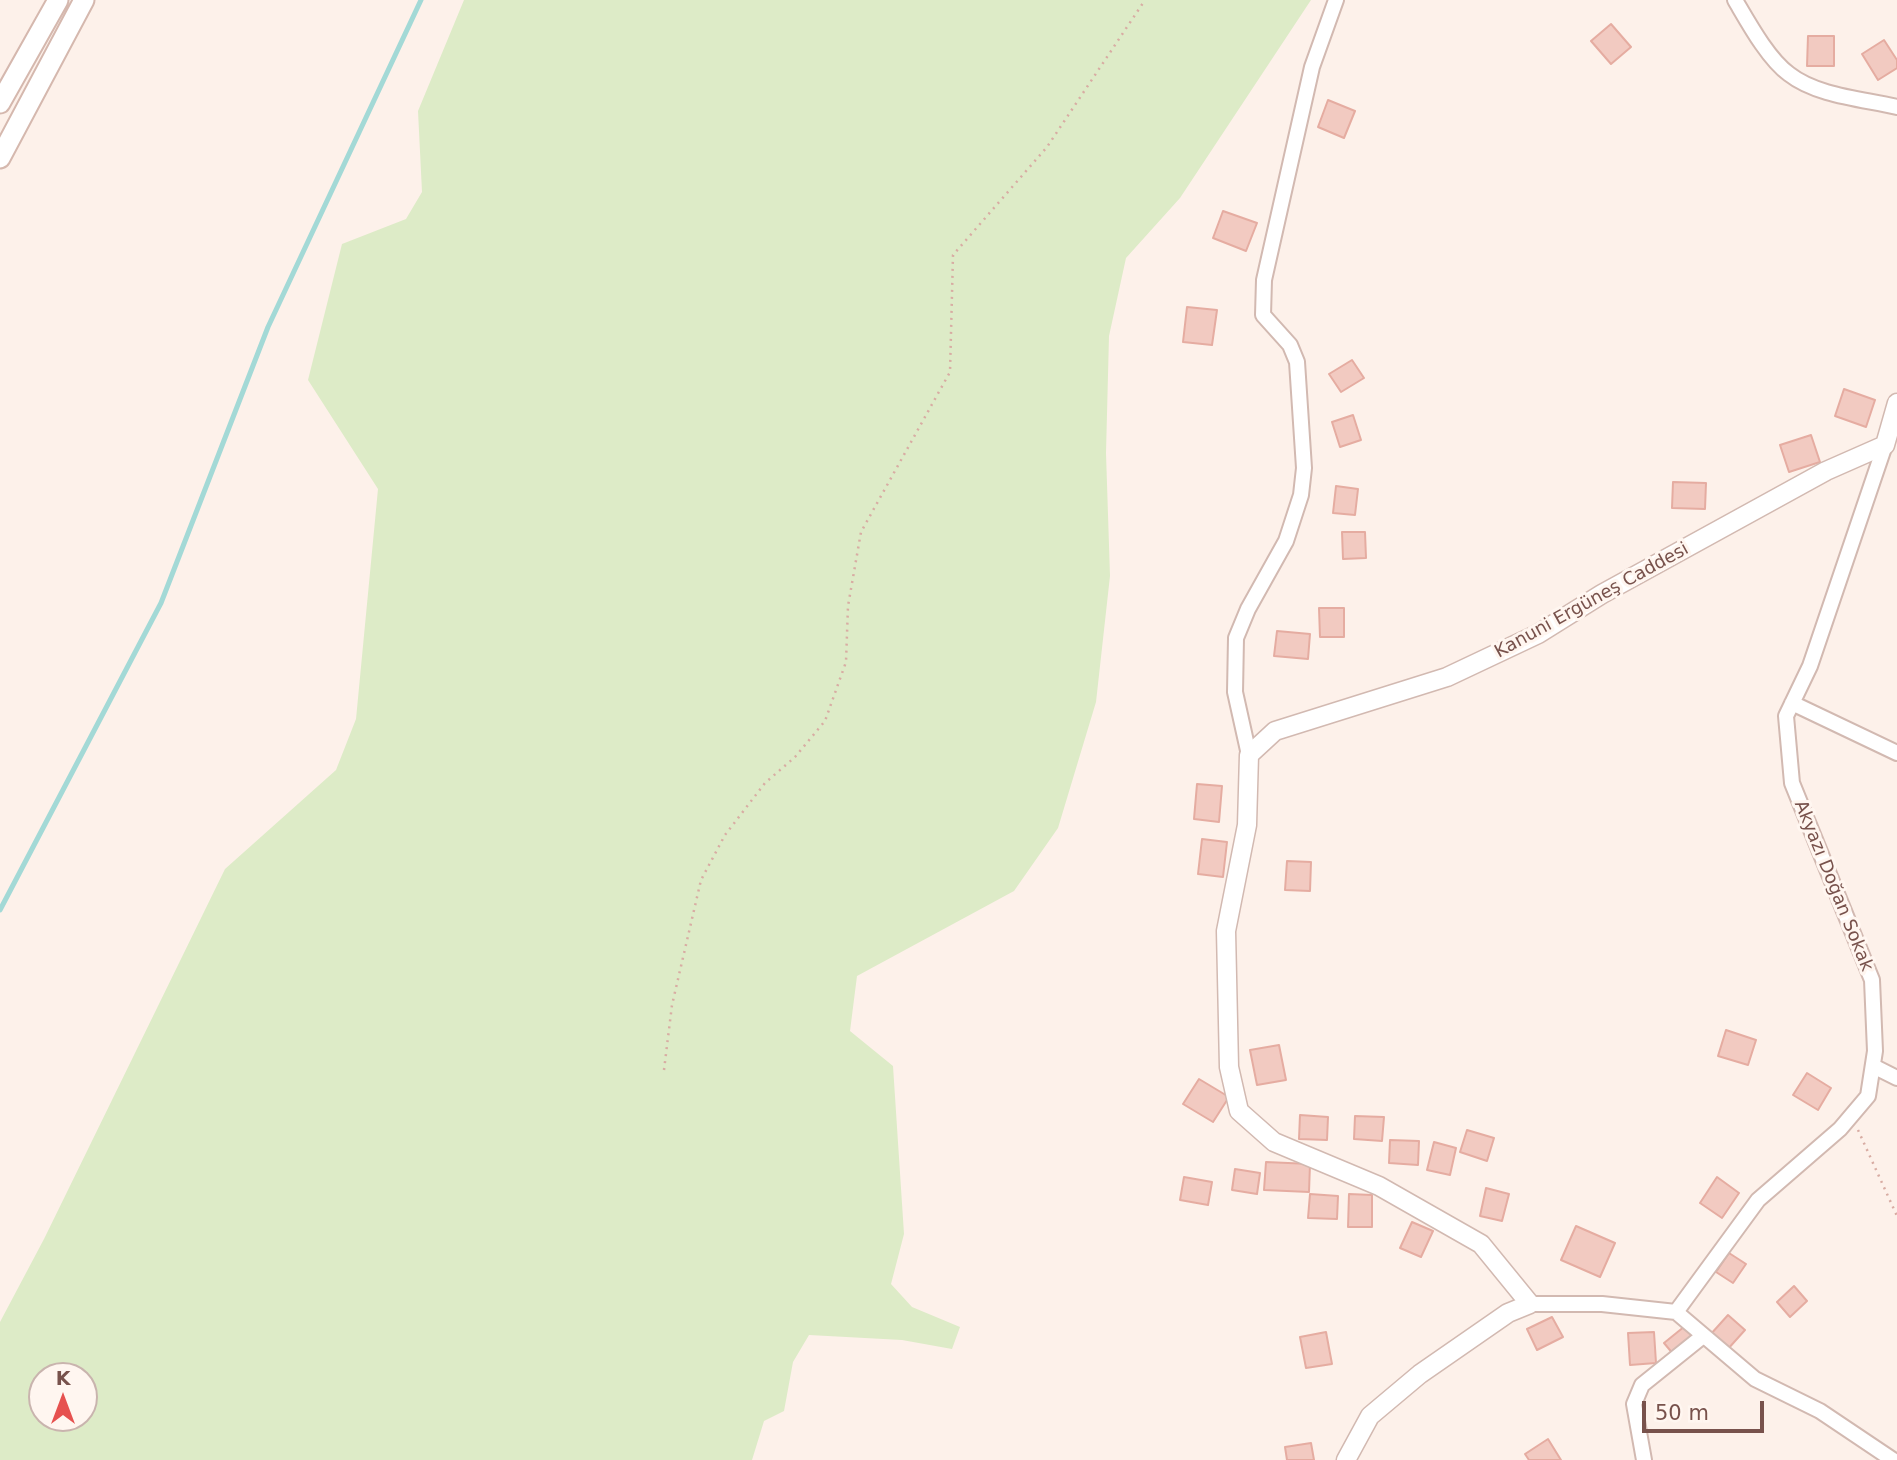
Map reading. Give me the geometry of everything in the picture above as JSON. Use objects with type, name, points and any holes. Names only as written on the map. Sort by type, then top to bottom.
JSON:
[{"type":"main road","points":[[0,103],[58,0]]},
{"type":"main road","points":[[0,158],[84,0]]},
{"type":"street","points":[[1336,0],[1312,67],[1264,280],[1263,315],[1290,345],[1297,362],[1304,468],[1301,495],[1286,541],[1248,609],[1236,638],[1236,692],[1249,755],[1247,825],[1226,931],[1229,1067],[1239,1111],[1274,1142],[1379,1186],[1481,1244],[1530,1304]]},
{"type":"street","points":[[1735,0],[1754,31],[1788,74],[1820,90],[1897,107]]},
{"type":"street","points":[[1885,445],[1897,403]]},
{"type":"street","name":"Kanuni Ergüneş Caddesi","points":[[1249,755],[1275,731],[1447,677],[1538,634],[1602,594],[1826,471],[1885,445]]},
{"type":"street","name":"Akyazı Doğan Sokak","points":[[1676,1312],[1759,1200],[1851,1116],[1868,1096],[1875,1051],[1871,980],[1792,783],[1786,716],[1810,666],[1885,445]]},
{"type":"street","points":[[1792,703],[1897,752]]},
{"type":"street","points":[[1873,1066],[1897,1078]]},
{"type":"street","points":[[1346,1460],[1370,1416],[1420,1374],[1508,1313],[1530,1304],[1602,1304],[1676,1312],[1694,1324],[1703,1336],[1755,1379],[1820,1411],[1893,1460]]},
{"type":"street","points":[[1644,1460],[1634,1404],[1642,1385],[1703,1336]]},
{"type":"path","points":[[664,1070],[673,1005],[701,880],[725,835],[757,793],[795,757],[825,721],[846,662],[848,606],[861,532],[950,372],[953,255],[1047,147],[1145,0]]},
{"type":"path","points":[[1851,1116],[1897,1216]]},
{"type":"green space","points":[[464,0],[1311,0],[1180,198],[1126,258],[1109,336],[1106,453],[1110,576],[1096,702],[1058,828],[1014,891],[857,976],[850,1031],[893,1066],[904,1234],[891,1284],[912,1307],[960,1327],[952,1349],[902,1340],[809,1335],[793,1362],[784,1411],[764,1421],[752,1460],[0,1460],[0,1322],[44,1239],[225,869],[336,770],[356,719],[378,489],[308,380],[342,244],[406,219],[422,192],[418,111]]},
{"type":"building","points":[[1611,24],[1631,47],[1611,64],[1591,41]]},
{"type":"building","points":[[1808,36],[1834,36],[1834,66],[1807,66]]},
{"type":"building","points":[[1884,40],[1897,60],[1897,68],[1878,80],[1862,54]]},
{"type":"building","points":[[1328,100],[1355,111],[1344,138],[1318,127]]},
{"type":"building","points":[[1223,211],[1257,223],[1246,251],[1213,238]]},
{"type":"building","points":[[1187,307],[1217,310],[1212,345],[1183,342]]},
{"type":"building","points":[[1352,360],[1364,378],[1341,392],[1329,374]]},
{"type":"building","points":[[1844,389],[1875,400],[1866,427],[1835,416]]},
{"type":"building","points":[[1353,415],[1361,440],[1340,447],[1332,422]]},
{"type":"building","points":[[1811,435],[1820,462],[1789,472],[1780,445]]},
{"type":"building","points":[[1673,482],[1706,483],[1705,509],[1672,508]]},
{"type":"building","points":[[1336,486],[1358,489],[1355,515],[1333,513]]},
{"type":"building","points":[[1342,532],[1365,532],[1366,558],[1343,559]]},
{"type":"building","points":[[1319,608],[1344,608],[1344,637],[1320,637]]},
{"type":"building","points":[[1277,631],[1310,634],[1308,659],[1274,656]]},
{"type":"building","points":[[1197,784],[1222,786],[1219,822],[1194,819]]},
{"type":"building","points":[[1202,839],[1227,842],[1223,877],[1198,874]]},
{"type":"building","points":[[1287,861],[1311,862],[1310,891],[1285,890]]},
{"type":"building","points":[[1726,1030],[1756,1040],[1748,1065],[1718,1056]]},
{"type":"building","points":[[1279,1045],[1286,1080],[1257,1085],[1250,1050]]},
{"type":"building","points":[[1807,1073],[1831,1088],[1818,1110],[1793,1095]]},
{"type":"building","points":[[1199,1079],[1229,1097],[1213,1122],[1183,1104]]},
{"type":"building","points":[[1300,1115],[1328,1117],[1327,1140],[1299,1139]]},
{"type":"building","points":[[1355,1116],[1384,1117],[1382,1141],[1354,1139]]},
{"type":"building","points":[[1467,1130],[1494,1138],[1487,1161],[1460,1152]]},
{"type":"building","points":[[1390,1140],[1419,1141],[1418,1165],[1389,1163]]},
{"type":"building","points":[[1434,1142],[1456,1148],[1450,1175],[1427,1170]]},
{"type":"building","points":[[1266,1162],[1310,1164],[1309,1192],[1264,1190]]},
{"type":"building","points":[[1235,1169],[1260,1173],[1257,1194],[1232,1190]]},
{"type":"building","points":[[1184,1177],[1212,1182],[1208,1205],[1180,1200]]},
{"type":"building","points":[[1717,1177],[1739,1193],[1722,1218],[1700,1203]]},
{"type":"building","points":[[1486,1188],[1509,1194],[1502,1221],[1480,1216]]},
{"type":"building","points":[[1310,1194],[1338,1196],[1337,1219],[1308,1218]]},
{"type":"building","points":[[1349,1194],[1372,1195],[1372,1227],[1348,1227]]},
{"type":"building","points":[[1412,1222],[1433,1231],[1421,1257],[1400,1248]]},
{"type":"building","points":[[1576,1226],[1615,1243],[1600,1277],[1561,1260]]},
{"type":"building","points":[[1729,1253],[1746,1264],[1733,1283],[1716,1272]]},
{"type":"building","points":[[1794,1286],[1807,1301],[1790,1317],[1777,1302]]},
{"type":"building","points":[[1728,1315],[1745,1330],[1727,1350],[1710,1335]]},
{"type":"building","points":[[1552,1317],[1563,1337],[1537,1350],[1527,1329]]},
{"type":"building","points":[[1685,1326],[1695,1337],[1674,1355],[1664,1343]]},
{"type":"building","points":[[1326,1332],[1332,1364],[1306,1368],[1300,1337]]},
{"type":"building","points":[[1654,1332],[1656,1363],[1630,1365],[1628,1333]]},
{"type":"building","points":[[1548,1439],[1561,1460],[1529,1460],[1525,1454]]},
{"type":"building","points":[[1311,1443],[1314,1460],[1287,1460],[1285,1447]]},
{"type":"waterway","points":[[0,910],[161,603],[268,327],[421,0]]}]
